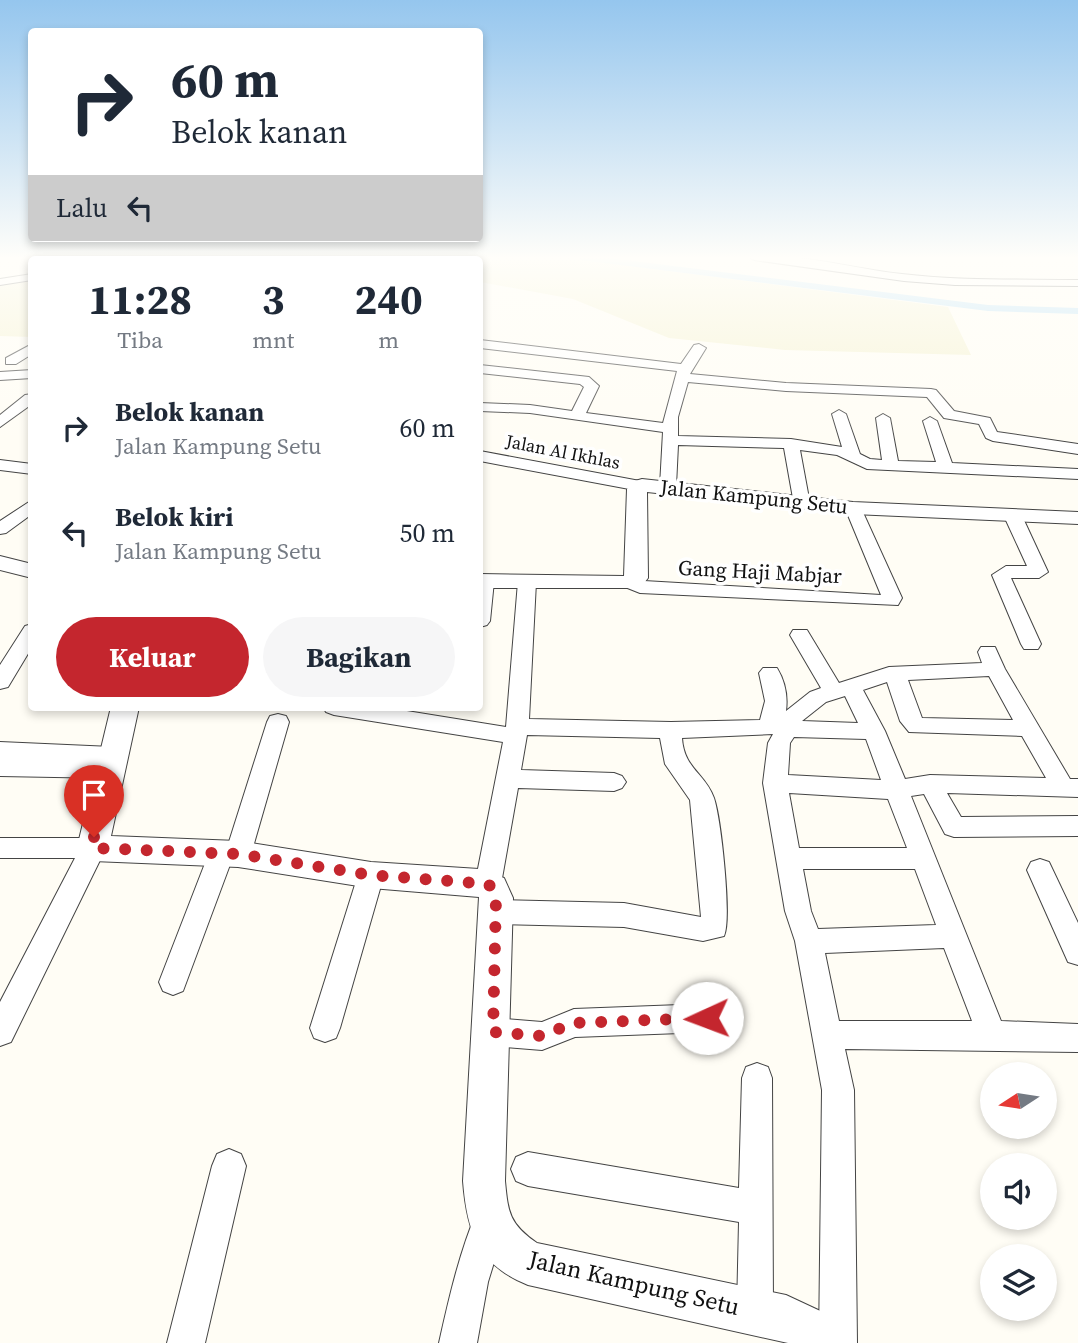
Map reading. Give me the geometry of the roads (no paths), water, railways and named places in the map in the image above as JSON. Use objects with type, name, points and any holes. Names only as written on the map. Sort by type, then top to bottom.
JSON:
[{"type":"street","points":[[483,344],[777,387],[931,393],[949,415],[985,421],[991,435],[998,438],[1078,449]]},
{"type":"street","points":[[668,486],[670,434],[683,373],[699,348]]},
{"type":"street","points":[[6,361],[28,350]]},
{"type":"street","points":[[6,361],[28,361]]},
{"type":"street","points":[[483,369],[590,382],[592,386],[577,416]]},
{"type":"street","points":[[0,376],[28,374]]},
{"type":"street","points":[[4,417],[28,399]]},
{"type":"street","points":[[483,407],[530,409],[670,434],[792,444],[841,451],[867,464],[1078,474]]},
{"type":"street","points":[[839,414],[853,457]]},
{"type":"street","points":[[4,417],[28,416]]},
{"type":"street","points":[[0,437],[28,418]]},
{"type":"street","points":[[883,418],[891,464]]},
{"type":"street","points":[[930,421],[945,467]]},
{"type":"street","points":[[792,444],[802,504]]},
{"type":"street","name":"Jalan Al Ikhlas","points":[[483,457],[640,486]]},
{"type":"street","points":[[0,465],[28,468]]},
{"type":"street","name":"Jalan Kampung Setu","points":[[632,583],[636,578],[637,489],[640,486],[668,486],[853,508],[1078,518]]},
{"type":"street","points":[[0,529],[28,508]]},
{"type":"street","name":"Gang Haji Mabjar","points":[[632,583],[640,587],[887,602],[892,598],[853,508]]},
{"type":"street","points":[[1013,516],[1039,572],[1006,572],[1001,575],[1031,644]]},
{"type":"street","points":[[0,563],[28,570]]},
{"type":"street","points":[[483,581],[632,583]]},
{"type":"street","points":[[491,898],[516,732],[527,582]]},
{"type":"street","points":[[800,635],[874,730],[992,1035]]},
{"type":"street","points":[[0,682],[28,636]]},
{"type":"street","points":[[838,1343],[838,1090],[809,941],[798,911],[775,783],[779,743],[795,714],[807,703],[873,679],[992,660],[1028,728],[1070,788]]},
{"type":"street","points":[[363,711],[516,732],[766,729],[772,722],[777,700],[777,689],[770,673]]},
{"type":"street","points":[[895,674],[911,721],[917,726],[1028,728]]},
{"type":"street","points":[[0,1032],[93,848],[124,711]]},
{"type":"street","points":[[173,982],[230,854],[278,722]]},
{"type":"street","points":[[786,729],[874,730]]},
{"type":"street","points":[[0,848],[93,848],[230,854],[371,875],[491,898],[624,915],[703,929],[714,928],[715,903],[702,799],[698,790],[678,768],[672,752],[671,730]]},
{"type":"street","points":[[0,750],[111,762]]},
{"type":"street","points":[[0,767],[111,762]]},
{"type":"street","points":[[509,779],[614,782]]},
{"type":"street","points":[[775,783],[896,790],[930,783],[1070,788]]},
{"type":"street","points":[[930,783],[954,827],[1078,826]]},
{"type":"street","points":[[789,858],[923,859]]},
{"type":"street","points":[[1040,870],[1078,953]]},
{"type":"street","points":[[325,1028],[371,875]]},
{"type":"street","name":"Jalan Kampung Setu","points":[[491,898],[493,1032],[484,1181],[489,1223],[505,1248],[528,1263],[786,1318],[831,1343]]},
{"type":"street","points":[[809,941],[955,936]]},
{"type":"street","points":[[493,1032],[542,1036],[573,1023],[707,1018]]},
{"type":"street","points":[[826,1035],[1078,1038]]},
{"type":"street","points":[[755,1310],[757,1079]]},
{"type":"street","points":[[186,1343],[229,1166]]},
{"type":"street","points":[[528,1169],[756,1208]]},
{"type":"street","points":[[458,1343],[470,1282],[489,1223]]}]
